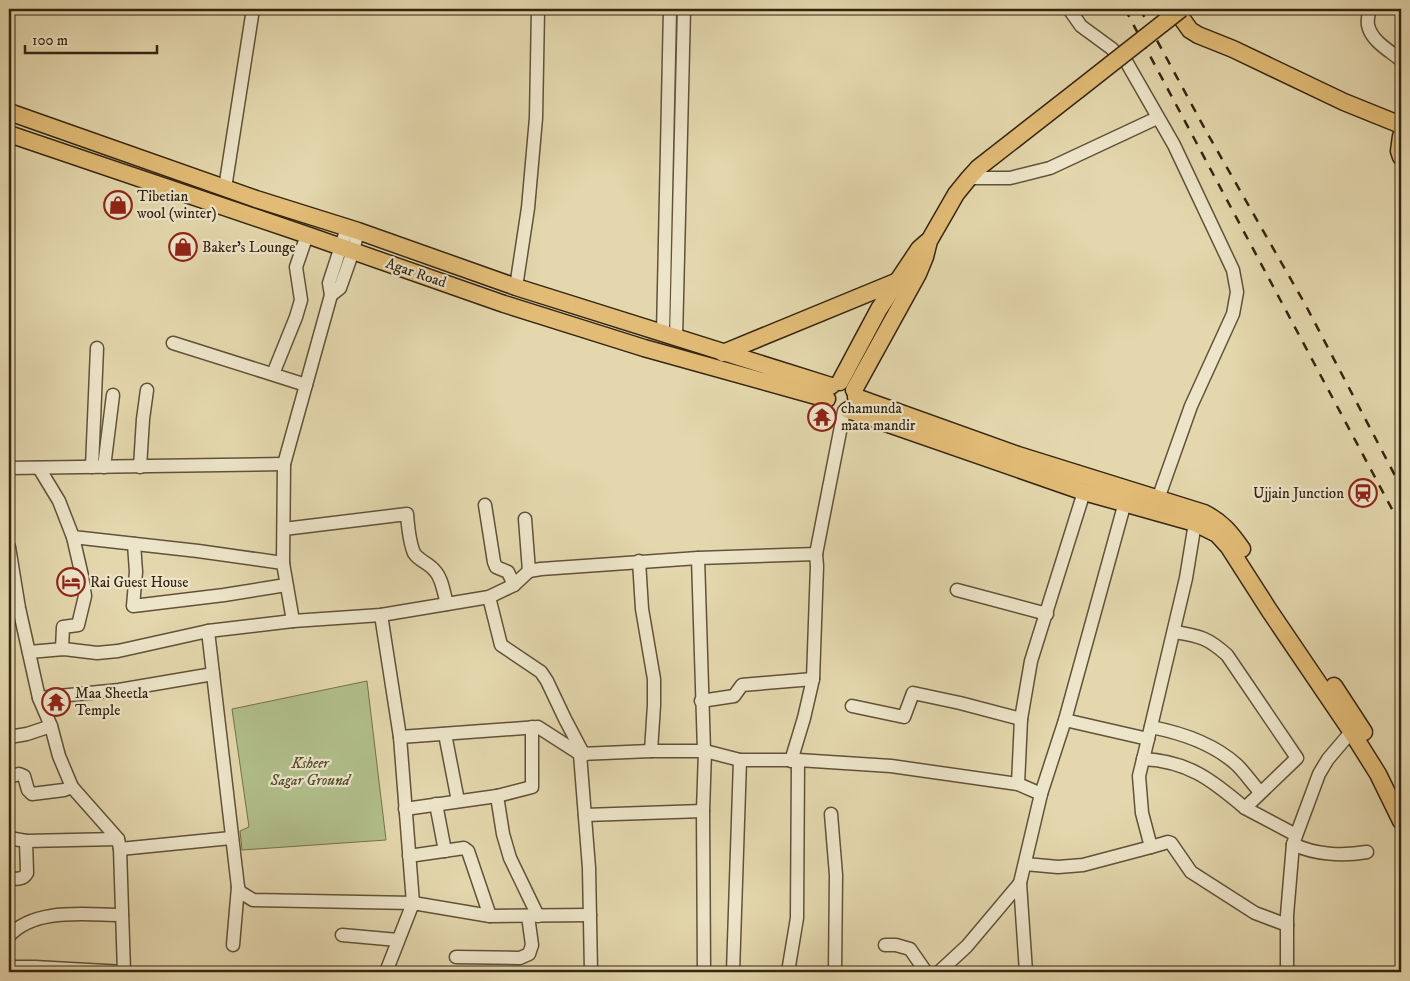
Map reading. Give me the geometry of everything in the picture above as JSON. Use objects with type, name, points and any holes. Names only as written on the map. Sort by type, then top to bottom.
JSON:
[{"type":"main road","points":[[1174,9],[1190,30],[1198,35],[1233,49],[1344,102],[1401,125]]},
{"type":"main road","points":[[843,396],[918,274],[929,241],[956,194],[969,178],[978,168],[1181,9]]},
{"type":"main road","points":[[9,112],[516,287],[723,353],[1018,455],[1195,523],[1217,534],[1228,546],[1269,610],[1355,727],[1401,821]]},
{"type":"main road","name":"Agar Road","points":[[9,134],[504,304],[644,348],[843,396]]},
{"type":"main road","points":[[1401,136],[1399,150],[1401,157]]},
{"type":"main road","points":[[843,396],[879,309],[919,249],[929,241]]},
{"type":"main road","points":[[723,353],[898,280]]},
{"type":"main road","points":[[843,396],[1084,492],[1158,499],[1204,514],[1227,528],[1401,798]]},
{"type":"street","points":[[225,188],[253,9]]},
{"type":"street","points":[[516,287],[528,208],[536,118],[538,9]]},
{"type":"street","points":[[1069,9],[1081,26],[1111,48],[1127,63],[1174,145],[1233,270],[1237,292],[1233,314],[1192,406],[1158,499]]},
{"type":"street","points":[[1369,9],[1368,25],[1372,34],[1401,60]]},
{"type":"street","points":[[670,14],[684,14],[681,139],[669,336],[667,140],[670,14]]},
{"type":"street","points":[[969,178],[1010,178],[1050,168],[1158,118]]},
{"type":"street","points":[[667,140],[681,139]]},
{"type":"street","points":[[293,621],[283,563],[284,464],[331,295],[340,288],[352,229]]},
{"type":"street","points":[[273,374],[296,316],[300,300],[296,267],[307,235]]},
{"type":"street","points":[[173,342],[306,385]]},
{"type":"street","points":[[97,348],[98,467]]},
{"type":"street","points":[[140,466],[147,390]]},
{"type":"street","points":[[98,467],[112,395]]},
{"type":"street","points":[[788,972],[796,918],[795,760],[813,679],[816,554],[843,396]]},
{"type":"street","points":[[9,468],[284,464]]},
{"type":"street","points":[[40,468],[59,501],[73,537],[82,576],[84,596],[78,625],[63,627],[62,649]]},
{"type":"street","points":[[1018,784],[1021,719],[1031,661],[1084,492]]},
{"type":"street","points":[[1026,972],[1020,884],[1041,794],[1065,720],[1126,496]]},
{"type":"street","points":[[485,505],[494,562],[496,567],[508,572],[514,585]]},
{"type":"street","points":[[284,528],[407,514],[414,552],[419,559],[437,572],[447,604]]},
{"type":"street","points":[[526,520],[528,571]]},
{"type":"street","points":[[1151,848],[1142,813],[1139,776],[1175,632],[1195,523]]},
{"type":"street","points":[[73,537],[283,563]]},
{"type":"street","points":[[134,544],[136,572],[133,606],[286,585]]},
{"type":"street","points":[[9,547],[14,610],[29,652],[39,698],[51,726],[59,756],[72,787],[119,844],[124,972],[35,967],[9,968]]},
{"type":"street","points":[[29,652],[62,649],[97,653],[118,651],[208,631],[293,621],[381,615],[489,597],[514,585],[528,571],[639,561],[816,554]]},
{"type":"street","points":[[698,558],[704,751],[702,811],[704,972]]},
{"type":"street","points":[[639,561],[642,608],[654,680],[651,751]]},
{"type":"street","points":[[957,590],[1047,614]]},
{"type":"street","points":[[489,597],[501,645],[541,672],[547,680],[582,755],[590,868],[591,972]]},
{"type":"street","points":[[381,615],[400,737],[413,903],[386,972]]},
{"type":"street","points":[[208,631],[238,887],[234,945]]},
{"type":"street","points":[[1175,632],[1197,635],[1212,642],[1228,655],[1297,758],[1245,808]]},
{"type":"street","points":[[39,698],[119,690],[212,674]]},
{"type":"street","points":[[702,701],[734,696],[742,685],[813,679]]},
{"type":"street","points":[[852,706],[904,717],[913,693],[1021,719]]},
{"type":"street","points":[[1065,720],[1150,733],[1179,733],[1213,748],[1238,766],[1260,792]]},
{"type":"street","points":[[9,737],[27,734],[51,726]]},
{"type":"street","points":[[405,809],[497,796],[532,788],[532,727]]},
{"type":"street","points":[[400,737],[538,727],[582,755],[651,751],[704,751],[740,760],[795,760],[891,766],[1018,784],[1041,794]]},
{"type":"street","points":[[1287,972],[1287,925],[1295,839],[1318,774],[1355,727]]},
{"type":"street","points":[[445,734],[458,801]]},
{"type":"street","points":[[1143,759],[1163,760],[1186,768],[1213,781],[1245,808],[1295,839],[1304,849],[1330,853],[1367,852]]},
{"type":"street","points":[[733,972],[740,760]]},
{"type":"street","points":[[9,777],[19,774],[24,776],[28,790],[32,794],[64,790],[72,787]]},
{"type":"street","points":[[456,957],[520,958],[528,954],[532,946],[533,916],[510,858],[503,834],[497,796]]},
{"type":"street","points":[[436,804],[445,851]]},
{"type":"street","points":[[585,815],[702,811]]},
{"type":"street","points":[[831,814],[836,875],[835,972]]},
{"type":"street","points":[[9,838],[26,841],[119,844],[231,838]]},
{"type":"street","points":[[9,878],[18,880],[24,877],[27,872],[26,841]]},
{"type":"street","points":[[1025,864],[1058,868],[1083,866],[1168,842],[1171,843],[1191,872],[1255,913],[1287,925]]},
{"type":"street","points":[[409,856],[464,848],[468,851],[490,916]]},
{"type":"street","points":[[939,972],[967,946],[1020,884]]},
{"type":"street","points":[[238,887],[240,892],[253,900],[413,903],[490,916],[590,915]]},
{"type":"street","points":[[9,936],[26,922],[45,915],[122,915]]},
{"type":"street","points":[[342,935],[398,940]]},
{"type":"street","points":[[885,945],[896,945],[910,949],[926,972]]},
{"type":"green space","name":"Ksheer Sagar Ground","points":[[367,681],[386,840],[242,850],[240,831],[249,827],[232,709]]},
{"type":"railway","points":[[1125,9],[1401,526]]},
{"type":"railway","points":[[1140,9],[1206,131],[1305,304],[1401,487]]},
{"type":"place","name":"Tibetian wool (winter)","points":[[118,205]]},
{"type":"place","name":"Baker's Lounge","points":[[183,247]]},
{"type":"place","name":"chamunda mata mandir","points":[[822,417]]},
{"type":"place","name":"Ujjain Junction","points":[[1363,493]]},
{"type":"place","name":"Rai Guest House","points":[[71,582]]},
{"type":"place","name":"Maa Sheetla Temple","points":[[56,702]]}]
